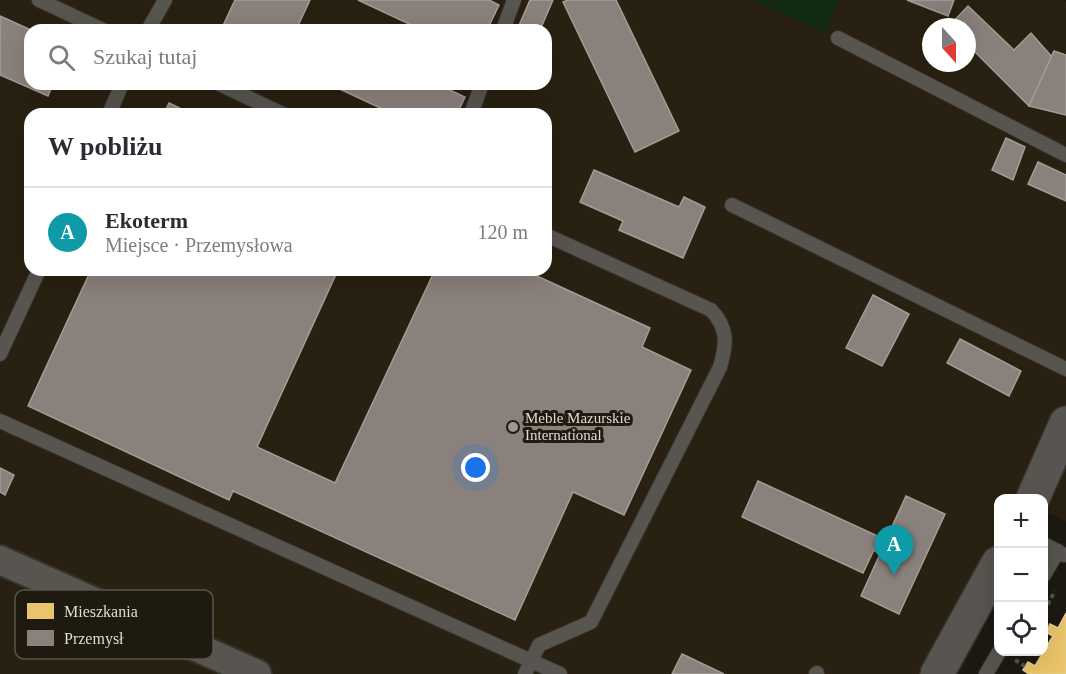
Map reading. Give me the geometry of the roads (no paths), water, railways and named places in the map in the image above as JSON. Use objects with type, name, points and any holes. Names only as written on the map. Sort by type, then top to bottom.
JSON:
[{"type":"street","points":[[1035,494],[1066,423]]},
{"type":"street","points":[[0,560],[68,590]]},
{"type":"street","points":[[937,674],[994,572]]},
{"type":"street","points":[[213,654],[257,674]]},
{"type":"lane","points":[[39,0],[90,24]]},
{"type":"lane","points":[[151,24],[165,0]]},
{"type":"lane","points":[[504,24],[514,0]]},
{"type":"lane","points":[[838,38],[1066,155]]},
{"type":"lane","points":[[112,108],[119,90]]},
{"type":"lane","points":[[232,90],[270,108]]},
{"type":"lane","points":[[473,108],[480,90]]},
{"type":"lane","points":[[732,205],[1066,369]]},
{"type":"lane","points":[[528,668],[539,645],[591,622],[715,377],[725,352],[725,333],[720,320],[711,309],[552,238]]},
{"type":"lane","points":[[0,354],[36,276]]},
{"type":"lane","points":[[0,421],[528,668],[560,674]]},
{"type":"lane","points":[[1048,546],[1062,554],[1048,571]]},
{"type":"lane","points":[[986,674],[996,656]]},
{"type":"place","name":"Meble Mazurskie International","points":[[513,427]]},
{"type":"place","name":"Ekoterm","points":[[894,575]]}]
